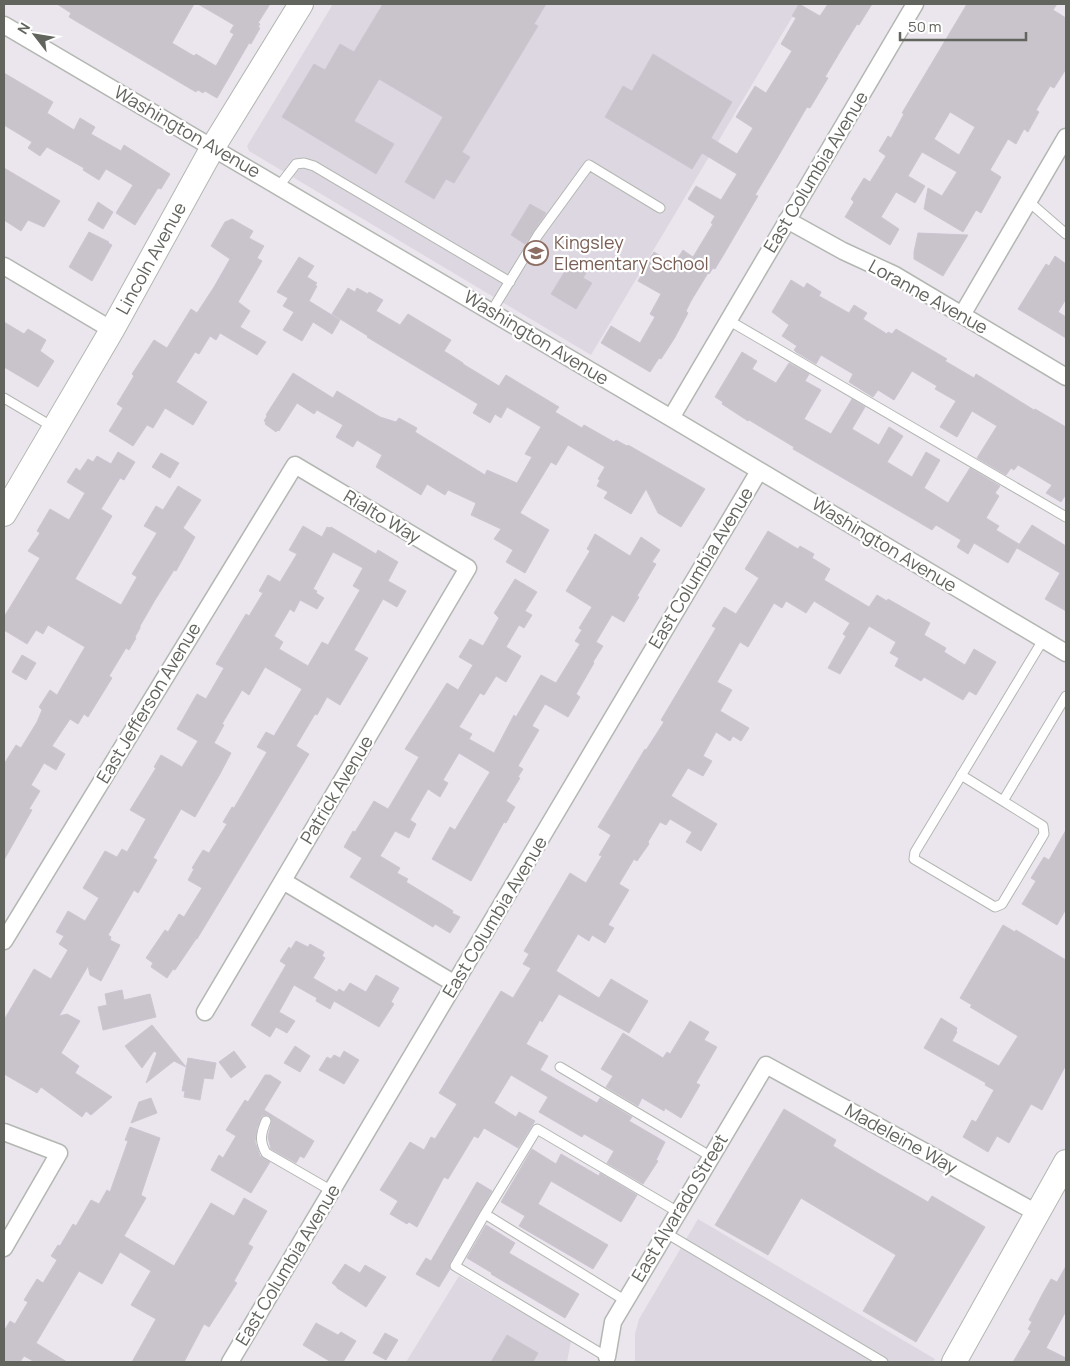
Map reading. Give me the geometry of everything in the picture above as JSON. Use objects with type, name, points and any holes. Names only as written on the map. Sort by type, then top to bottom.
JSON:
[{"type":"street","name":"Lincoln Avenue","points":[[4,514],[112,330],[213,147],[301,4]]},
{"type":"street","name":"East Columbia Avenue","points":[[671,418],[916,4]]},
{"type":"street","name":"Washington Avenue","points":[[4,25],[1066,653]]},
{"type":"street","points":[[962,315],[1066,137]]},
{"type":"street","name":"Loranne Avenue","points":[[787,220],[843,251],[895,275],[1066,377]]},
{"type":"street","points":[[4,266],[112,330]]},
{"type":"street","name":"Rialto Way","points":[[295,465],[468,568]]},
{"type":"street","name":"East Jefferson Avenue","points":[[4,941],[295,465]]},
{"type":"street","name":"East Columbia Avenue","points":[[230,1362],[759,471]]},
{"type":"street","name":"Patrick Avenue","points":[[205,1012],[468,568]]},
{"type":"street","points":[[283,881],[455,984]]},
{"type":"street","name":"East Alvarado Street","points":[[607,1357],[613,1322],[766,1064]]},
{"type":"street","name":"Madeleine Way","points":[[766,1064],[1037,1213]]},
{"type":"street","points":[[4,1132],[60,1153],[4,1248]]},
{"type":"street","points":[[954,1362],[1066,1162]]},
{"type":"lane","points":[[279,186],[296,164],[304,162],[314,166],[510,282]]},
{"type":"lane","points":[[491,312],[538,235],[590,165],[660,208]]},
{"type":"lane","points":[[1028,201],[1066,234]]},
{"type":"lane","points":[[728,320],[1066,517]]},
{"type":"lane","points":[[4,398],[55,428]]},
{"type":"lane","points":[[960,776],[1043,826],[1044,834],[1002,904],[995,907],[914,859],[914,852],[960,776],[1043,640]]},
{"type":"lane","points":[[1003,801],[1066,696]]},
{"type":"lane","points":[[560,1066],[710,1156]]},
{"type":"lane","points":[[266,1121],[260,1135],[262,1146],[266,1152],[332,1191]]},
{"type":"lane","points":[[607,1357],[455,1266],[537,1129],[678,1212]]},
{"type":"lane","points":[[485,1214],[626,1301]]},
{"type":"lane","points":[[666,1233],[883,1362]]},
{"type":"shaded area","name":"Kingsley Elementary School","points":[[333,4],[800,4],[591,355],[249,151],[247,146]]},
{"type":"shaded area","points":[[698,1219],[935,1359],[933,1362],[635,1362],[635,1334],[639,1319]]},
{"type":"shaded area","points":[[459,1276],[571,1341],[567,1362],[406,1362]]},
{"type":"building","points":[[57,4],[194,4],[172,43],[216,66],[234,34],[230,32],[234,25],[198,4],[270,4],[258,23],[260,28],[251,44],[249,43],[217,98],[205,91],[203,93],[198,90],[196,92],[69,17],[71,13]]},
{"type":"building","points":[[383,4],[546,4],[534,24],[538,26],[462,152],[470,157],[454,183],[446,179],[434,199],[405,182],[443,117],[379,79],[354,121],[394,144],[376,174],[282,117],[314,64],[325,70],[340,44],[354,52]]},
{"type":"building","points":[[799,4],[820,16],[828,4],[872,4],[841,50],[825,77],[828,78],[810,108],[807,107],[755,195],[758,196],[715,269],[713,268],[708,273],[691,301],[686,311],[688,313],[674,339],[650,372],[601,343],[611,326],[640,343],[655,317],[650,314],[661,294],[638,281],[648,265],[646,264],[654,252],[674,264],[683,250],[693,257],[713,224],[711,223],[715,216],[688,199],[696,186],[721,200],[737,174],[702,153],[692,169],[605,117],[623,86],[632,91],[653,54],[732,102],[711,138],[737,154],[753,128],[736,117],[755,86],[766,93],[792,51],[781,44],[796,18],[792,16]]},
{"type":"building","points":[[967,4],[1057,4],[1053,10],[1066,18],[1066,69],[1054,88],[1050,86],[1036,110],[1039,112],[1028,132],[1024,129],[1016,144],[1008,139],[990,170],[1001,177],[981,213],[976,210],[963,232],[924,209],[928,188],[942,196],[957,172],[922,152],[908,176],[925,186],[915,203],[896,192],[881,217],[899,229],[890,245],[845,217],[854,202],[851,199],[864,178],[870,182],[886,156],[879,151],[888,136],[891,138],[904,114],[902,113]],"holes":[[[950,112],[975,127],[959,155],[934,139]]]},
{"type":"building","points":[[4,73],[53,102],[47,113],[74,130],[80,118],[95,127],[91,134],[121,151],[124,145],[170,174],[161,189],[158,188],[135,225],[116,213],[133,185],[106,169],[99,180],[83,170],[84,168],[47,147],[40,156],[28,148],[32,142],[4,125]]},
{"type":"building","points":[[4,168],[60,201],[44,227],[28,220],[21,231],[4,220]]},
{"type":"building","points":[[98,202],[113,212],[103,229],[88,220]]},
{"type":"building","points":[[530,204],[546,213],[525,244],[511,235]]},
{"type":"building","points":[[232,219],[253,231],[249,238],[264,246],[257,258],[262,261],[238,302],[250,311],[240,327],[266,342],[257,355],[220,333],[216,340],[210,336],[199,354],[195,352],[176,382],[207,402],[193,425],[165,408],[153,428],[147,425],[133,446],[109,431],[123,408],[117,404],[134,376],[132,374],[154,340],[167,348],[191,309],[197,313],[214,287],[230,259],[211,246],[225,222]]},
{"type":"building","points":[[89,232],[112,245],[92,281],[69,267]]},
{"type":"building","points":[[918,233],[968,235],[943,276],[914,259]]},
{"type":"building","points":[[1055,256],[1066,264],[1066,299],[1058,312],[1066,317],[1066,338],[1018,309],[1046,264],[1049,266]]},
{"type":"building","points":[[299,257],[314,266],[307,277],[317,283],[315,285],[317,286],[309,301],[340,320],[332,334],[313,322],[302,341],[283,330],[294,312],[283,306],[288,298],[277,292]]},
{"type":"building","points":[[570,263],[586,273],[583,278],[592,283],[576,309],[551,294]]},
{"type":"building","points":[[791,280],[804,288],[807,283],[821,292],[819,296],[849,313],[854,305],[867,313],[863,319],[887,334],[888,332],[892,334],[896,329],[947,359],[945,361],[974,378],[976,374],[1034,410],[1066,427],[1066,494],[1061,502],[1046,493],[1052,485],[1018,465],[1014,470],[1011,468],[1006,475],[977,458],[997,426],[972,411],[957,437],[940,427],[956,401],[935,389],[937,386],[912,371],[894,400],[878,390],[873,397],[849,382],[853,374],[821,355],[816,364],[796,352],[794,350],[797,346],[782,336],[789,325],[772,312]]},
{"type":"building","points":[[348,288],[355,292],[357,288],[368,294],[369,292],[383,300],[376,311],[400,325],[408,314],[451,340],[444,351],[499,386],[506,375],[559,407],[555,412],[582,428],[584,425],[614,442],[616,440],[628,445],[705,489],[681,527],[658,513],[646,489],[631,514],[604,498],[608,492],[597,486],[600,480],[598,479],[605,467],[568,445],[556,465],[551,462],[520,513],[549,530],[525,573],[506,562],[513,550],[494,539],[501,529],[471,515],[476,503],[448,490],[445,495],[427,484],[421,495],[376,467],[382,455],[357,440],[353,447],[336,437],[343,425],[317,410],[314,414],[297,403],[279,431],[276,432],[265,424],[266,422],[264,421],[293,373],[333,398],[337,391],[380,417],[396,422],[399,418],[417,428],[415,432],[485,475],[487,470],[517,483],[532,457],[525,454],[541,427],[507,407],[501,418],[495,414],[490,423],[473,413],[478,404],[332,314]]},
{"type":"building","points":[[4,322],[24,334],[28,329],[46,340],[40,351],[54,361],[38,387],[4,367]]},
{"type":"building","points":[[742,352],[757,361],[752,369],[776,383],[789,363],[809,374],[805,381],[821,390],[804,419],[831,434],[852,399],[865,407],[852,429],[879,445],[889,427],[903,436],[887,462],[912,477],[926,452],[940,460],[924,488],[948,503],[970,468],[1000,486],[995,493],[999,496],[986,518],[999,526],[996,530],[1019,544],[1008,563],[974,543],[968,554],[957,547],[961,540],[936,525],[932,530],[793,449],[794,447],[722,404],[723,402],[715,397]]},
{"type":"building","points":[[118,452],[135,462],[124,480],[120,478],[101,509],[112,516],[75,579],[121,605],[137,577],[132,574],[157,533],[144,526],[156,506],[163,510],[178,486],[201,500],[183,528],[195,537],[176,571],[174,570],[155,600],[129,650],[126,648],[109,676],[112,678],[88,717],[84,714],[78,724],[70,719],[52,746],[65,754],[56,770],[44,763],[31,785],[40,791],[29,809],[32,810],[4,860],[4,764],[16,745],[21,748],[37,722],[42,710],[39,707],[50,690],[57,695],[85,647],[48,625],[43,634],[36,630],[27,644],[4,630],[4,617],[40,558],[28,551],[40,533],[37,531],[50,509],[69,520],[85,493],[67,482],[76,468],[80,471],[88,459],[93,462],[97,456],[111,464]]},
{"type":"building","points":[[161,453],[179,463],[170,478],[152,467]]},
{"type":"building","points":[[1032,525],[1066,546],[1066,611],[1045,599],[1060,573],[1017,548]]},
{"type":"building","points":[[303,526],[322,537],[327,527],[331,527],[376,554],[378,550],[398,562],[388,581],[406,591],[397,607],[383,599],[354,650],[368,658],[340,705],[327,697],[317,715],[315,714],[296,746],[309,754],[197,939],[167,978],[151,967],[153,963],[146,958],[165,930],[168,932],[179,914],[184,917],[202,888],[188,880],[194,869],[192,868],[203,850],[209,853],[227,824],[223,822],[232,807],[234,808],[267,752],[257,747],[266,732],[274,736],[302,689],[265,667],[249,695],[242,690],[222,724],[224,725],[214,743],[231,753],[220,774],[195,817],[181,809],[153,858],[157,860],[141,888],[138,893],[134,890],[108,935],[111,937],[110,940],[120,945],[101,981],[90,975],[88,966],[59,1016],[67,1014],[80,1021],[61,1053],[79,1066],[75,1073],[112,1097],[91,1115],[86,1111],[82,1117],[41,1087],[37,1093],[4,1074],[4,1020],[34,969],[51,979],[68,950],[59,944],[64,936],[56,932],[68,911],[85,921],[99,898],[83,888],[105,851],[117,857],[122,849],[127,852],[146,819],[130,810],[156,768],[154,767],[161,755],[182,767],[198,741],[177,729],[197,694],[206,699],[224,668],[216,664],[246,614],[249,616],[263,593],[259,591],[268,575],[280,582],[297,554],[289,550]],"holes":[[[333,552],[363,568],[353,586],[360,590],[328,645],[322,642],[308,666],[279,649],[283,642],[274,636],[290,609],[294,612],[300,600],[317,609],[324,598],[313,589]]]},
{"type":"building","points":[[768,531],[798,549],[800,546],[814,554],[812,558],[830,569],[824,580],[869,607],[877,595],[887,601],[888,599],[930,623],[924,635],[946,648],[944,652],[965,665],[974,649],[996,662],[976,695],[969,691],[963,700],[924,677],[921,681],[895,666],[899,658],[890,653],[896,642],[869,626],[840,674],[828,668],[846,636],[843,634],[850,623],[814,601],[806,613],[786,601],[782,608],[774,603],[748,647],[740,642],[717,682],[732,690],[720,711],[749,728],[741,741],[733,736],[730,741],[716,732],[703,756],[712,761],[703,776],[688,768],[671,796],[717,824],[701,851],[686,842],[692,832],[670,819],[666,825],[660,822],[648,842],[649,844],[637,861],[634,859],[619,884],[629,890],[608,925],[614,928],[605,943],[592,935],[589,941],[578,934],[556,971],[599,998],[611,979],[648,1001],[629,1033],[559,994],[542,1022],[540,1020],[526,1044],[548,1056],[540,1070],[597,1103],[600,1098],[632,1117],[629,1121],[665,1142],[656,1160],[658,1161],[643,1184],[607,1163],[614,1151],[584,1134],[582,1137],[539,1112],[548,1097],[511,1075],[494,1103],[516,1117],[519,1112],[535,1121],[518,1148],[484,1128],[478,1138],[474,1136],[448,1179],[444,1177],[417,1227],[409,1222],[407,1224],[390,1214],[398,1201],[380,1190],[410,1142],[424,1150],[431,1137],[435,1139],[457,1104],[439,1093],[501,991],[513,998],[531,968],[523,964],[529,954],[524,951],[570,873],[586,883],[602,856],[599,855],[611,835],[598,827],[645,749],[664,722],[661,720],[716,628],[712,626],[724,607],[736,614],[759,578],[745,569]]},
{"type":"building","points":[[595,534],[630,556],[641,537],[660,550],[652,562],[656,564],[624,622],[612,615],[596,642],[603,646],[576,694],[580,697],[568,717],[545,704],[532,726],[539,730],[518,766],[523,769],[518,777],[520,778],[506,801],[515,807],[506,823],[504,822],[471,881],[432,859],[450,827],[455,830],[490,772],[459,753],[443,780],[448,783],[440,797],[428,789],[410,820],[416,824],[409,838],[395,831],[380,856],[400,868],[397,873],[408,879],[406,882],[460,917],[450,933],[435,924],[433,927],[350,877],[362,858],[344,847],[374,801],[388,809],[419,757],[405,749],[447,683],[458,690],[473,665],[459,657],[470,639],[483,646],[499,618],[494,613],[515,579],[537,592],[525,611],[532,615],[524,628],[519,625],[506,647],[521,656],[506,682],[496,676],[484,695],[480,693],[459,727],[472,734],[469,739],[494,753],[514,715],[516,717],[541,675],[556,683],[580,644],[575,641],[582,630],[579,628],[592,607],[566,591],[590,551],[587,549]]},
{"type":"building","points":[[22,655],[36,663],[26,680],[12,672]]},
{"type":"building","points":[[1066,830],[1066,909],[1057,925],[1022,904],[1036,881],[1031,878],[1044,857],[1049,860]]},
{"type":"building","points":[[1003,925],[1015,932],[1016,930],[1066,960],[1066,1065],[1042,1110],[1031,1104],[1009,1143],[997,1136],[988,1152],[963,1137],[972,1120],[976,1122],[994,1090],[985,1085],[986,1083],[924,1048],[941,1018],[957,1028],[952,1041],[999,1066],[1018,1036],[970,1007],[972,1005],[960,998]]},
{"type":"building","points":[[296,941],[308,947],[310,944],[324,952],[322,956],[325,958],[313,978],[337,992],[339,989],[344,992],[350,983],[366,992],[376,975],[399,988],[391,1002],[394,1004],[379,1027],[334,1001],[330,1009],[316,1001],[317,998],[294,985],[279,1012],[295,1021],[287,1033],[276,1027],[270,1037],[251,1025],[286,965],[280,961],[289,947],[291,949]]},
{"type":"building","points":[[122,990],[124,1000],[150,994],[156,1017],[103,1030],[98,1007],[107,1005],[105,994]]},
{"type":"building","points":[[690,1021],[709,1032],[704,1040],[717,1047],[696,1083],[700,1085],[681,1118],[665,1108],[664,1111],[642,1098],[638,1106],[606,1087],[613,1076],[601,1069],[623,1033],[663,1058],[667,1052],[670,1054]]},
{"type":"building","points":[[152,1025],[186,1067],[174,1061],[146,1083],[157,1053],[154,1051],[142,1068],[125,1046]]},
{"type":"building","points":[[295,1046],[310,1056],[300,1072],[284,1063]]},
{"type":"building","points":[[234,1051],[246,1067],[231,1078],[219,1062]]},
{"type":"building","points":[[344,1051],[359,1060],[344,1084],[319,1070],[327,1057],[331,1059],[334,1055],[340,1058]]},
{"type":"building","points":[[188,1058],[216,1063],[213,1079],[204,1078],[200,1100],[184,1097],[185,1091],[182,1091]]},
{"type":"building","points":[[265,1075],[270,1075],[281,1082],[264,1110],[314,1141],[304,1158],[300,1156],[296,1163],[271,1149],[268,1137],[272,1120],[268,1115],[262,1116],[257,1128],[255,1142],[260,1156],[270,1162],[251,1193],[211,1170],[219,1155],[223,1158],[236,1136],[226,1130],[245,1100],[248,1102]]},
{"type":"building","points":[[151,1098],[157,1113],[131,1123],[139,1102]]},
{"type":"building","points":[[784,1109],[836,1140],[833,1146],[876,1172],[928,1202],[932,1196],[985,1227],[916,1342],[863,1311],[896,1255],[801,1198],[768,1255],[715,1225]]},
{"type":"building","points":[[130,1127],[160,1138],[141,1195],[146,1198],[124,1236],[174,1266],[211,1203],[234,1216],[244,1198],[267,1211],[248,1244],[253,1247],[234,1281],[237,1283],[209,1327],[204,1324],[184,1362],[132,1362],[156,1319],[131,1305],[151,1271],[120,1252],[102,1284],[79,1271],[36,1343],[67,1362],[35,1362],[24,1356],[20,1362],[4,1362],[4,1331],[10,1321],[15,1324],[28,1302],[24,1300],[37,1279],[43,1283],[57,1260],[51,1256],[58,1245],[60,1246],[73,1224],[76,1226],[91,1200],[99,1204],[107,1190],[110,1192],[128,1141],[125,1140]]},
{"type":"building","points":[[532,1149],[556,1164],[561,1154],[599,1176],[600,1173],[637,1195],[621,1222],[551,1181],[538,1204],[608,1245],[593,1269],[519,1226],[525,1216],[501,1202]]},
{"type":"building","points":[[477,1182],[492,1191],[450,1263],[450,1269],[439,1287],[416,1274],[426,1258],[431,1261]]},
{"type":"building","points":[[486,1225],[515,1243],[509,1253],[579,1294],[565,1318],[467,1258]]},
{"type":"building","points":[[345,1264],[360,1273],[365,1265],[386,1277],[366,1307],[332,1283]]},
{"type":"building","points":[[1066,1266],[1066,1311],[1046,1348],[1066,1358],[1066,1362],[1013,1362],[1031,1331],[1028,1329],[1032,1322],[1029,1320],[1043,1293],[1051,1279],[1057,1282]]},
{"type":"building","points":[[316,1323],[338,1335],[341,1332],[356,1341],[343,1362],[331,1362],[303,1345]]},
{"type":"building","points":[[385,1333],[398,1340],[386,1360],[373,1353]]},
{"type":"building","points":[[507,1335],[538,1353],[533,1362],[491,1362]]},
{"type":"place","name":"Kingsley Elementary School","points":[[536,253]]}]
